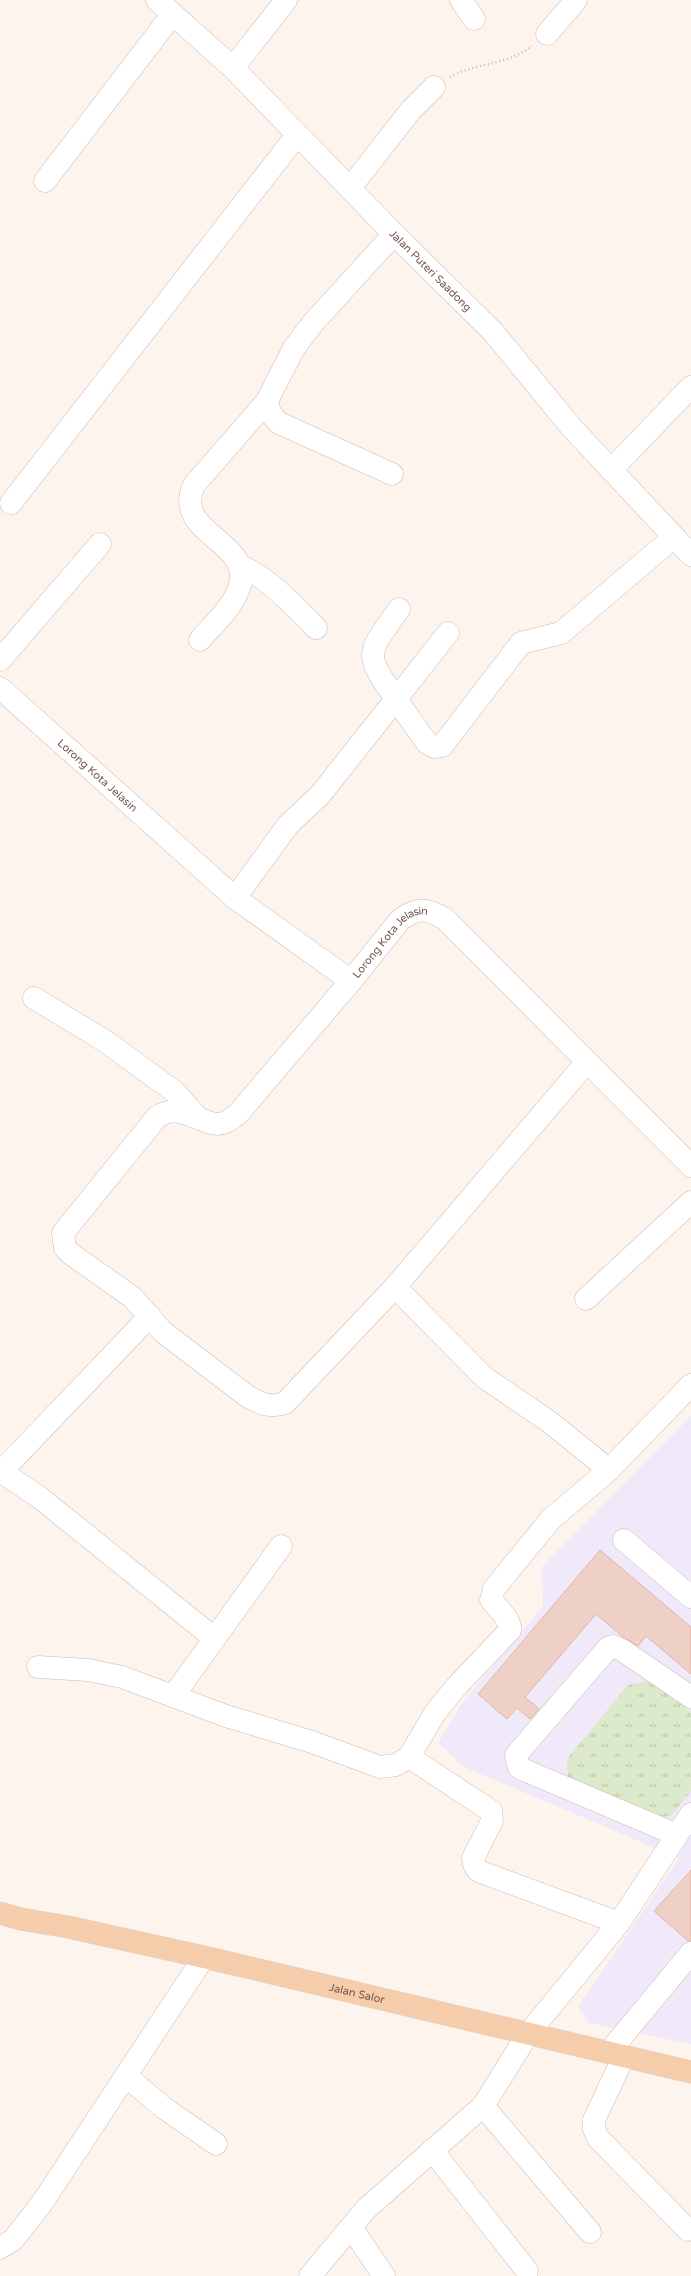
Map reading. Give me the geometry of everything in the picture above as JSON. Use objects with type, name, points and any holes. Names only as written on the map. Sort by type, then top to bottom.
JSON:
[{"type":"main road","name":"Jalan Salor","points":[[0,1913],[21,1919],[68,1927],[204,1957],[691,2072]]},
{"type":"main road","name":"Jalan Salor","points":[[0,1920],[21,1919]]},
{"type":"street","name":"Jalan Puteri Saadong","points":[[157,0],[233,68],[394,234],[494,333],[572,428],[691,555]]},
{"type":"street","points":[[233,68],[286,0]]},
{"type":"street","points":[[461,0],[474,18]]},
{"type":"street","points":[[547,34],[576,0]]},
{"type":"street","points":[[45,181],[172,15]]},
{"type":"street","points":[[350,188],[411,110],[434,87]]},
{"type":"street","points":[[11,504],[297,135]]},
{"type":"street","points":[[200,640],[235,597],[240,581],[241,566],[235,555],[194,518],[189,506],[189,495],[194,484],[267,402],[294,348],[313,323],[394,234]]},
{"type":"street","points":[[611,470],[691,387]]},
{"type":"street","points":[[267,402],[270,413],[279,423],[392,474]]},
{"type":"street","points":[[399,609],[373,647],[373,661],[378,673],[427,743],[434,748],[442,746],[521,643],[561,633],[674,537]]},
{"type":"street","points":[[0,660],[100,544]]},
{"type":"street","points":[[241,566],[253,572],[278,590],[316,628]]},
{"type":"street","points":[[235,898],[288,825],[320,795],[448,633]]},
{"type":"street","name":"Lorong Kota Jelasin","points":[[0,688],[235,898],[351,981],[400,920],[411,912],[422,910],[435,913],[445,920],[586,1063],[691,1166]]},
{"type":"street","points":[[351,981],[237,1115],[226,1123],[218,1124],[178,1111],[167,1111],[157,1117],[63,1234],[65,1248],[71,1254],[132,1297],[164,1332],[248,1396],[263,1405],[274,1406],[285,1403],[395,1287],[586,1063]]},
{"type":"street","points":[[34,998],[105,1041],[175,1092],[199,1119]]},
{"type":"street","points":[[586,1299],[691,1202]]},
{"type":"street","points":[[395,1287],[485,1378],[551,1423],[609,1470]]},
{"type":"street","points":[[150,1316],[0,1472],[39,1497],[214,1638]]},
{"type":"street","points":[[38,1667],[88,1670],[122,1677],[174,1695],[226,1716],[312,1742],[380,1767],[396,1765],[409,1757],[435,1713],[456,1687],[510,1630],[508,1620],[491,1600],[494,1589],[550,1520],[609,1470],[691,1385]]},
{"type":"street","points":[[624,1540],[691,1597]]},
{"type":"street","points":[[174,1695],[281,1546]]},
{"type":"street","points":[[677,1835],[524,1770],[519,1767],[516,1755],[608,1648],[613,1646],[622,1650],[691,1697]]},
{"type":"street","points":[[409,1757],[491,1810],[492,1821],[473,1858],[474,1864],[478,1871],[619,1923]]},
{"type":"street","points":[[310,2276],[366,2209],[483,2106],[528,2034],[619,1923],[691,1814]]},
{"type":"street","points":[[688,2230],[598,2138],[594,2129],[594,2120],[617,2054],[691,1953]]},
{"type":"street","points":[[0,2248],[12,2240],[42,2203],[204,1957]]},
{"type":"street","points":[[126,2076],[164,2108],[216,2144]]},
{"type":"street","points":[[483,2106],[590,2232]]},
{"type":"street","points":[[432,2150],[527,2271]]},
{"type":"street","points":[[351,2227],[384,2276]]},
{"type":"path","points":[[434,87],[460,72],[519,56],[547,34]]},
{"type":"shaded area","points":[[691,1416],[691,2044],[589,2023],[578,2007],[679,1858],[464,1767],[438,1743],[463,1702],[543,1606],[542,1567]]},
{"type":"green space","points":[[653,1680],[691,1712],[691,1791],[671,1816],[653,1817],[568,1780],[567,1759],[628,1685]]},
{"type":"building","points":[[600,1550],[691,1627],[691,1674],[646,1636],[638,1646],[623,1637],[596,1614],[525,1697],[539,1709],[530,1719],[517,1708],[507,1719],[478,1694]]},
{"type":"building","points":[[691,1870],[691,1941],[688,1941],[654,1911]]}]
